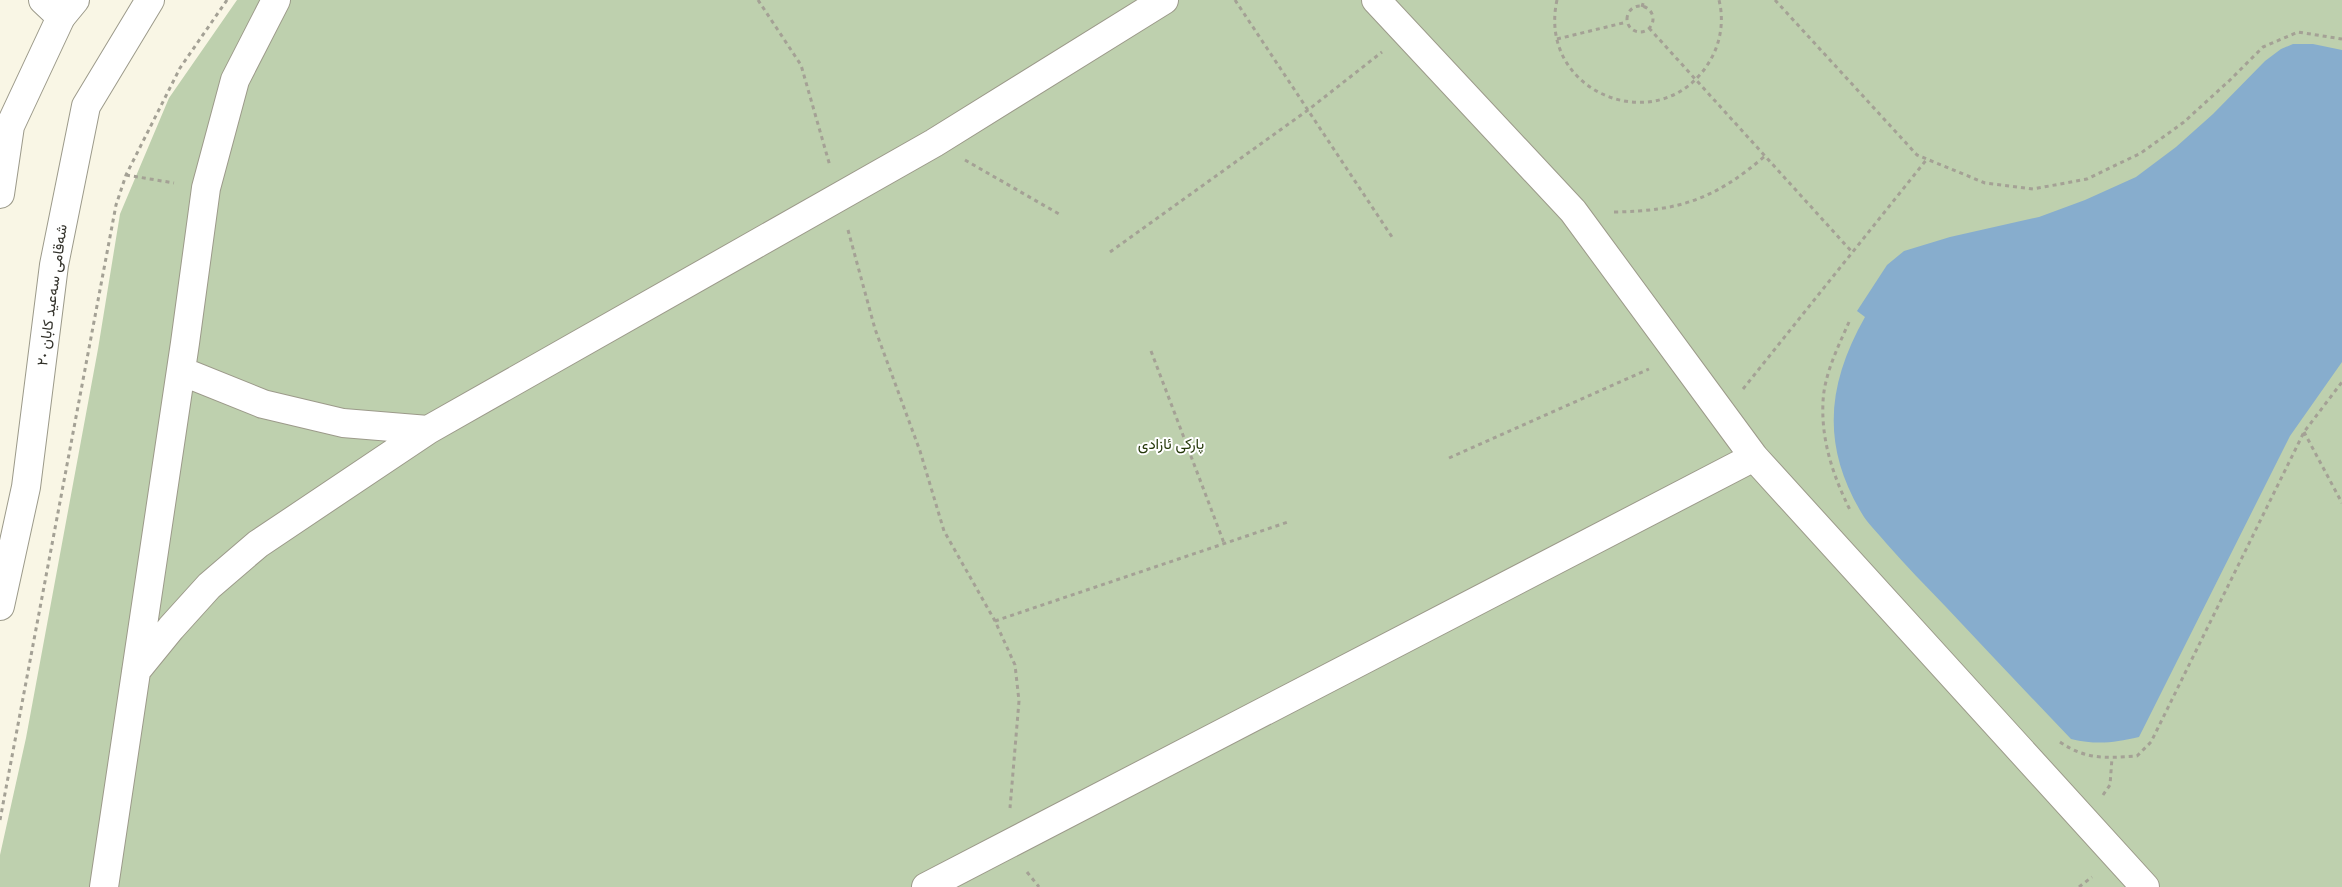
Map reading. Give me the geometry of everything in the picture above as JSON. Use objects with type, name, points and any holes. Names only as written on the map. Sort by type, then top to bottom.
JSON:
[{"type":"street","name":"شەقامی سەعید کابان ٢٠","points":[[0,606],[26,486],[54,265],[86,106],[150,0]]},
{"type":"street","points":[[104,887],[181,371],[206,188],[235,80],[276,0]]},
{"type":"street","points":[[136,671],[170,628],[209,586],[258,544],[428,430],[934,143],[1164,0]]},
{"type":"street","points":[[1376,0],[1408,32],[1573,211],[1754,457],[2145,887]]},
{"type":"street","points":[[0,194],[10,126],[60,6]]},
{"type":"street","points":[[181,371],[263,404],[343,423],[428,430]]},
{"type":"street","points":[[926,887],[1754,457]]},
{"type":"path","points":[[0,820],[116,205],[126,175],[180,68],[227,0]]},
{"type":"path","points":[[758,0],[801,65],[874,329],[920,451],[944,531],[995,621],[1015,665],[1019,702],[1007,845]]},
{"type":"path","points":[[1235,0],[1394,240]]},
{"type":"path","points":[[1557,0],[1555,22],[1557,39],[1565,60],[1581,80],[1603,95],[1641,103],[1654,101],[1678,92],[1696,79],[1707,66],[1718,43],[1721,17],[1719,0]]},
{"type":"path","points":[[1642,7],[1644,0]]},
{"type":"path","points":[[1775,0],[1917,155],[1985,183],[2033,189],[2086,180],[2141,153],[2184,122],[2263,47],[2298,32],[2342,39]]},
{"type":"path","points":[[1636,7],[1648,10],[1652,17],[1649,28],[1640,32],[1630,28],[1627,22],[1630,11],[1636,7]]},
{"type":"path","points":[[1557,39],[1627,22]]},
{"type":"path","points":[[1649,28],[1852,252]]},
{"type":"path","points":[[1110,252],[1308,110],[1408,32]]},
{"type":"path","points":[[934,143],[1059,214]]},
{"type":"path","points":[[1573,211],[1617,212],[1681,206],[1722,189],[1742,176],[1765,156]]},
{"type":"path","points":[[1723,414],[1927,159]]},
{"type":"path","points":[[126,175],[206,188]]},
{"type":"path","points":[[1849,322],[1832,361],[1823,401],[1826,446],[1836,479],[1855,517]]},
{"type":"path","points":[[1152,351],[1224,543]]},
{"type":"path","points":[[1449,458],[1681,356]]},
{"type":"path","points":[[2059,742],[2074,752],[2098,758],[2137,756],[2151,742],[2304,432],[2342,382]]},
{"type":"path","points":[[2304,432],[2342,503]]},
{"type":"path","points":[[995,621],[1288,522]]},
{"type":"green space","name":"پارکی ئازادی","points":[[237,0],[2342,0],[2342,887],[0,887],[0,855],[26,738],[98,349],[120,214],[169,98]]},
{"type":"water","points":[[2293,44],[2313,44],[2342,50],[2342,362],[2290,436],[2139,737],[2105,742],[2071,739],[1893,551],[1866,520],[1850,491],[1835,442],[1834,417],[1836,392],[1842,368],[1865,317],[1857,311],[1887,265],[1904,251],[1950,237],[2039,217],[2085,200],[2136,177],[2176,147],[2213,114],[2265,61],[2281,49]]}]
